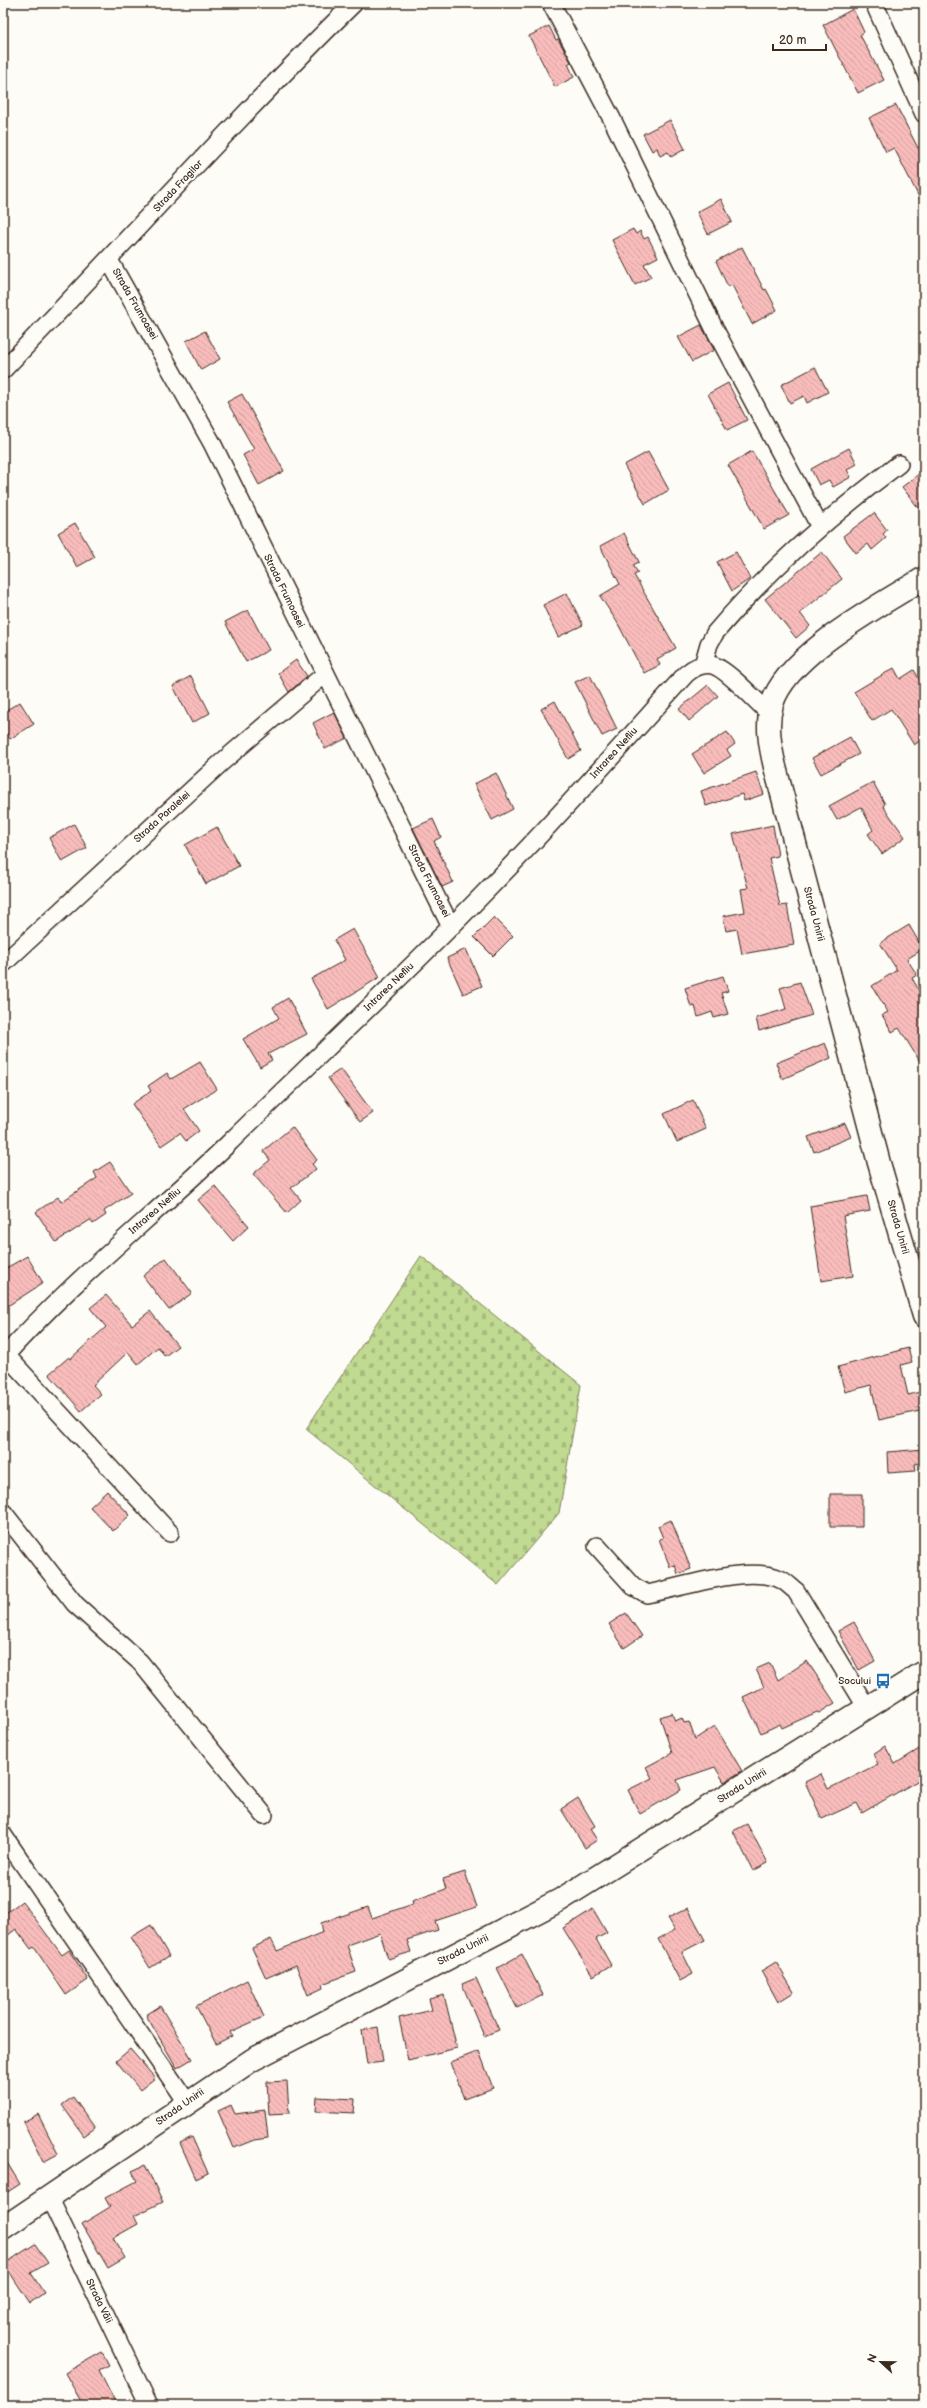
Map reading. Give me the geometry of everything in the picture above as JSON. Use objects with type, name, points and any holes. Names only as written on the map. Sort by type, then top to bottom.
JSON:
[{"type":"main road","name":"Strada Unirii","points":[[924,578],[845,628],[800,662],[778,689],[770,714],[769,738],[775,766],[879,1163],[924,1316]]},
{"type":"main road","name":"Strada Unirii","points":[[3,2228],[49,2198],[187,2102],[252,2060],[560,1900],[924,1672]]},
{"type":"street","name":"Strada Fragilor","points":[[3,370],[109,260],[264,91],[354,3]]},
{"type":"street","points":[[551,3],[612,119],[714,328],[820,527]]},
{"type":"street","points":[[874,3],[924,114]]},
{"type":"street","name":"Strada Frumoasei","points":[[109,260],[212,443],[324,674],[451,927]]},
{"type":"street","points":[[770,714],[720,669],[712,665],[703,665],[709,644],[715,633],[768,576],[820,527],[898,464]]},
{"type":"street","name":"Intrarea Nefliu","points":[[4,1357],[42,1315],[108,1252],[193,1178],[451,927],[516,860],[686,674],[703,665]]},
{"type":"street","name":"Strada Paralelei","points":[[3,964],[216,768],[324,674]]},
{"type":"street","points":[[4,1357],[170,1533]]},
{"type":"street","points":[[3,1512],[75,1604],[140,1662],[264,1815]]},
{"type":"street","points":[[597,1546],[633,1586],[647,1594],[725,1576],[765,1574],[782,1580],[796,1591],[867,1708]]},
{"type":"street","points":[[3,1835],[187,2102]]},
{"type":"street","name":"Strada Văii","points":[[49,2198],[149,2405]]},
{"type":"green space","points":[[421,1256],[581,1385],[559,1513],[498,1585],[306,1429]]},
{"type":"building","points":[[853,9],[864,32],[860,35],[884,80],[858,93],[823,25]]},
{"type":"building","points":[[549,26],[556,40],[558,39],[571,62],[568,64],[574,77],[555,87],[529,36]]},
{"type":"building","points":[[896,105],[918,148],[924,145],[924,207],[894,148],[886,152],[869,118]]},
{"type":"building","points":[[670,120],[685,149],[671,157],[668,152],[660,156],[657,148],[652,151],[643,134]]},
{"type":"building","points":[[721,199],[732,222],[708,234],[697,212]]},
{"type":"building","points":[[633,229],[636,234],[640,231],[644,239],[648,237],[658,257],[644,264],[651,277],[635,285],[612,240]]},
{"type":"building","points":[[742,247],[764,290],[766,289],[777,310],[752,324],[732,285],[728,287],[716,261]]},
{"type":"building","points":[[701,325],[714,350],[692,362],[678,337]]},
{"type":"building","points":[[205,331],[220,359],[201,370],[186,341]]},
{"type":"building","points":[[815,367],[828,392],[807,403],[804,396],[790,403],[781,385]]},
{"type":"building","points":[[728,383],[747,420],[727,430],[708,394]]},
{"type":"building","points":[[242,394],[284,471],[259,485],[243,455],[254,449],[227,402]]},
{"type":"building","points":[[849,448],[857,464],[847,470],[851,477],[833,487],[829,480],[819,485],[811,469]]},
{"type":"building","points":[[752,451],[789,515],[764,529],[728,465]]},
{"type":"building","points":[[648,452],[669,490],[645,504],[624,465]]},
{"type":"building","points":[[924,470],[924,515],[902,487]]},
{"type":"building","points":[[874,513],[887,530],[883,534],[886,538],[872,550],[868,544],[856,553],[843,536]]},
{"type":"building","points":[[75,523],[95,557],[77,567],[58,533]]},
{"type":"building","points":[[624,533],[639,562],[633,565],[638,573],[634,575],[676,648],[657,659],[660,665],[644,673],[617,622],[600,596],[620,584],[600,546]]},
{"type":"building","points":[[736,552],[750,579],[732,591],[717,562]]},
{"type":"building","points":[[822,552],[842,579],[800,613],[810,626],[796,638],[765,599]]},
{"type":"building","points":[[567,593],[583,625],[558,637],[543,605]]},
{"type":"building","points":[[248,610],[269,650],[246,662],[225,622]]},
{"type":"building","points":[[296,660],[307,676],[289,692],[278,673]]},
{"type":"building","points":[[894,668],[900,679],[914,670],[924,687],[924,738],[914,745],[891,709],[872,721],[854,692]]},
{"type":"building","points":[[590,675],[617,729],[602,736],[575,682]]},
{"type":"building","points":[[191,676],[210,713],[192,723],[173,686]]},
{"type":"building","points":[[708,685],[718,696],[689,721],[679,709]]},
{"type":"building","points":[[555,701],[581,751],[568,759],[541,709]]},
{"type":"building","points":[[20,702],[34,724],[10,739],[3,728],[3,712]]},
{"type":"building","points":[[334,712],[347,738],[325,749],[313,723]]},
{"type":"building","points":[[727,732],[735,744],[727,750],[731,756],[704,773],[692,754]]},
{"type":"building","points":[[850,737],[859,754],[821,774],[812,758]]},
{"type":"building","points":[[756,772],[764,794],[744,801],[742,794],[706,806],[701,791]]},
{"type":"building","points":[[496,773],[513,809],[492,820],[474,784]]},
{"type":"building","points":[[873,782],[885,804],[883,806],[905,837],[882,854],[868,834],[873,830],[861,807],[837,820],[829,806]]},
{"type":"building","points":[[433,819],[441,837],[434,841],[453,882],[442,887],[413,828]]},
{"type":"building","points":[[74,824],[87,848],[62,862],[49,838]]},
{"type":"building","points":[[773,825],[778,856],[769,858],[780,906],[787,905],[794,945],[742,954],[737,929],[726,931],[723,916],[745,912],[741,889],[748,888],[733,834]]},
{"type":"building","points":[[217,827],[239,866],[206,884],[185,845]]},
{"type":"building","points":[[494,917],[513,936],[493,956],[474,937]]},
{"type":"building","points":[[909,925],[923,949],[907,959],[917,975],[912,978],[924,999],[924,1068],[899,1028],[892,1032],[882,1015],[888,1012],[872,986],[897,970],[880,943]]},
{"type":"building","points":[[353,929],[380,977],[328,1009],[311,979],[345,960],[334,940]]},
{"type":"building","points":[[466,949],[482,986],[463,994],[447,958]]},
{"type":"building","points":[[723,976],[728,991],[721,993],[728,1014],[714,1018],[712,1012],[698,1017],[695,1006],[691,1007],[685,988]]},
{"type":"building","points":[[800,982],[812,1015],[759,1031],[756,1018],[786,1009],[780,988]]},
{"type":"building","points":[[288,998],[307,1034],[268,1054],[272,1060],[260,1067],[243,1039],[279,1018],[273,1007]]},
{"type":"building","points":[[825,1043],[831,1058],[782,1079],[776,1063]]},
{"type":"building","points":[[200,1062],[217,1089],[184,1109],[199,1131],[186,1141],[180,1133],[161,1146],[132,1104],[151,1091],[148,1086],[167,1073],[171,1079]]},
{"type":"building","points":[[341,1069],[373,1113],[360,1122],[328,1078]]},
{"type":"building","points":[[693,1100],[706,1129],[677,1142],[664,1114]]},
{"type":"building","points":[[845,1123],[851,1137],[814,1152],[808,1137]]},
{"type":"building","points":[[292,1127],[317,1160],[312,1164],[316,1169],[291,1188],[301,1200],[287,1213],[253,1174],[270,1160],[263,1151]]},
{"type":"building","points":[[110,1162],[131,1193],[104,1211],[106,1215],[93,1224],[90,1220],[56,1242],[36,1212],[58,1197],[61,1202],[97,1178],[94,1172]]},
{"type":"building","points":[[215,1186],[249,1226],[233,1241],[198,1200]]},
{"type":"building","points":[[867,1196],[870,1211],[843,1216],[853,1276],[821,1281],[810,1206]]},
{"type":"building","points":[[27,1256],[43,1283],[3,1309],[3,1270]]},
{"type":"building","points":[[166,1258],[192,1293],[169,1310],[143,1276]]},
{"type":"building","points":[[106,1295],[132,1325],[150,1311],[178,1346],[165,1356],[158,1347],[138,1364],[128,1352],[93,1385],[101,1394],[81,1411],[49,1374],[69,1357],[70,1359],[106,1327],[90,1308]]},
{"type":"building","points":[[908,1348],[912,1362],[901,1365],[908,1395],[924,1391],[924,1410],[879,1420],[871,1385],[845,1392],[838,1367]]},
{"type":"building","points":[[924,1449],[924,1463],[915,1464],[916,1471],[888,1473],[887,1452]]},
{"type":"building","points":[[107,1491],[130,1515],[113,1531],[90,1507]]},
{"type":"building","points":[[830,1494],[862,1494],[862,1527],[830,1527]]},
{"type":"building","points":[[671,1520],[691,1569],[678,1574],[675,1565],[670,1567],[659,1539],[663,1538],[658,1526]]},
{"type":"building","points":[[626,1613],[642,1636],[624,1648],[609,1624]]},
{"type":"building","points":[[854,1622],[875,1661],[859,1670],[838,1631]]},
{"type":"building","points":[[807,1661],[835,1703],[819,1713],[817,1712],[782,1728],[780,1724],[761,1733],[743,1697],[764,1687],[756,1669],[770,1663],[778,1680]]},
{"type":"building","points":[[672,1713],[675,1721],[682,1718],[684,1723],[689,1722],[695,1739],[715,1726],[742,1771],[724,1782],[715,1767],[677,1780],[681,1790],[640,1814],[628,1790],[652,1778],[646,1767],[672,1753],[660,1717]]},
{"type":"building","points":[[885,1746],[895,1764],[924,1746],[924,1777],[862,1813],[857,1803],[822,1819],[805,1782],[821,1774],[828,1789],[878,1764],[873,1754]]},
{"type":"building","points":[[578,1798],[595,1826],[590,1829],[597,1840],[585,1848],[561,1809]]},
{"type":"building","points":[[747,1824],[768,1863],[753,1871],[733,1831]]},
{"type":"building","points":[[465,1872],[477,1907],[435,1921],[438,1930],[407,1940],[411,1952],[388,1959],[380,1933],[347,1945],[356,1972],[322,1984],[323,1988],[308,1995],[296,1965],[266,1978],[252,1948],[271,1939],[277,1951],[323,1932],[321,1923],[368,1907],[372,1918],[413,1904],[412,1901],[446,1889],[443,1879]]},
{"type":"building","points":[[22,1901],[62,1955],[69,1950],[88,1980],[66,1995],[34,1947],[31,1949],[16,1929],[3,1939],[3,1915]]},
{"type":"building","points":[[688,1908],[705,1940],[682,1952],[693,1974],[680,1981],[658,1939],[675,1930],[668,1918]]},
{"type":"building","points":[[593,1909],[607,1933],[596,1939],[611,1965],[593,1976],[563,1928]]},
{"type":"building","points":[[151,1925],[169,1956],[150,1968],[131,1937]]},
{"type":"building","points":[[522,1954],[543,1995],[517,2008],[497,1968]]},
{"type":"building","points":[[776,1962],[794,1992],[778,2002],[761,1971]]},
{"type":"building","points":[[476,1978],[499,2030],[484,2036],[462,1984]]},
{"type":"building","points":[[247,1980],[264,2017],[230,2032],[232,2036],[216,2044],[196,2006]]},
{"type":"building","points":[[444,1995],[457,2048],[408,2060],[399,2018],[432,2010],[429,1999]]},
{"type":"building","points":[[160,2006],[192,2059],[177,2068],[146,2015]]},
{"type":"building","points":[[378,2027],[383,2062],[367,2064],[362,2030]]},
{"type":"building","points":[[130,2049],[155,2078],[140,2090],[116,2061]]},
{"type":"building","points":[[479,2051],[493,2088],[464,2099],[451,2062]]},
{"type":"building","points":[[287,2081],[289,2113],[269,2114],[267,2082]]},
{"type":"building","points":[[73,2097],[95,2128],[84,2136],[62,2105]]},
{"type":"building","points":[[317,2097],[355,2099],[354,2113],[316,2111]]},
{"type":"building","points":[[231,2105],[235,2114],[265,2110],[268,2138],[254,2140],[234,2148],[218,2111]]},
{"type":"building","points":[[38,2114],[58,2154],[43,2162],[23,2122]]},
{"type":"building","points":[[192,2137],[208,2173],[196,2179],[180,2143]]},
{"type":"building","points":[[3,2156],[20,2184],[3,2195]]},
{"type":"building","points":[[145,2165],[163,2202],[134,2216],[138,2224],[113,2238],[125,2258],[108,2268],[82,2224],[110,2207],[105,2198],[137,2181],[132,2171]]},
{"type":"building","points":[[35,2244],[48,2263],[31,2273],[44,2293],[30,2303],[4,2264]]},
{"type":"building","points":[[102,2352],[109,2365],[99,2370],[117,2405],[83,2405],[65,2373]]},
{"type":"place","name":"Socului","points":[[883,1681]]}]
